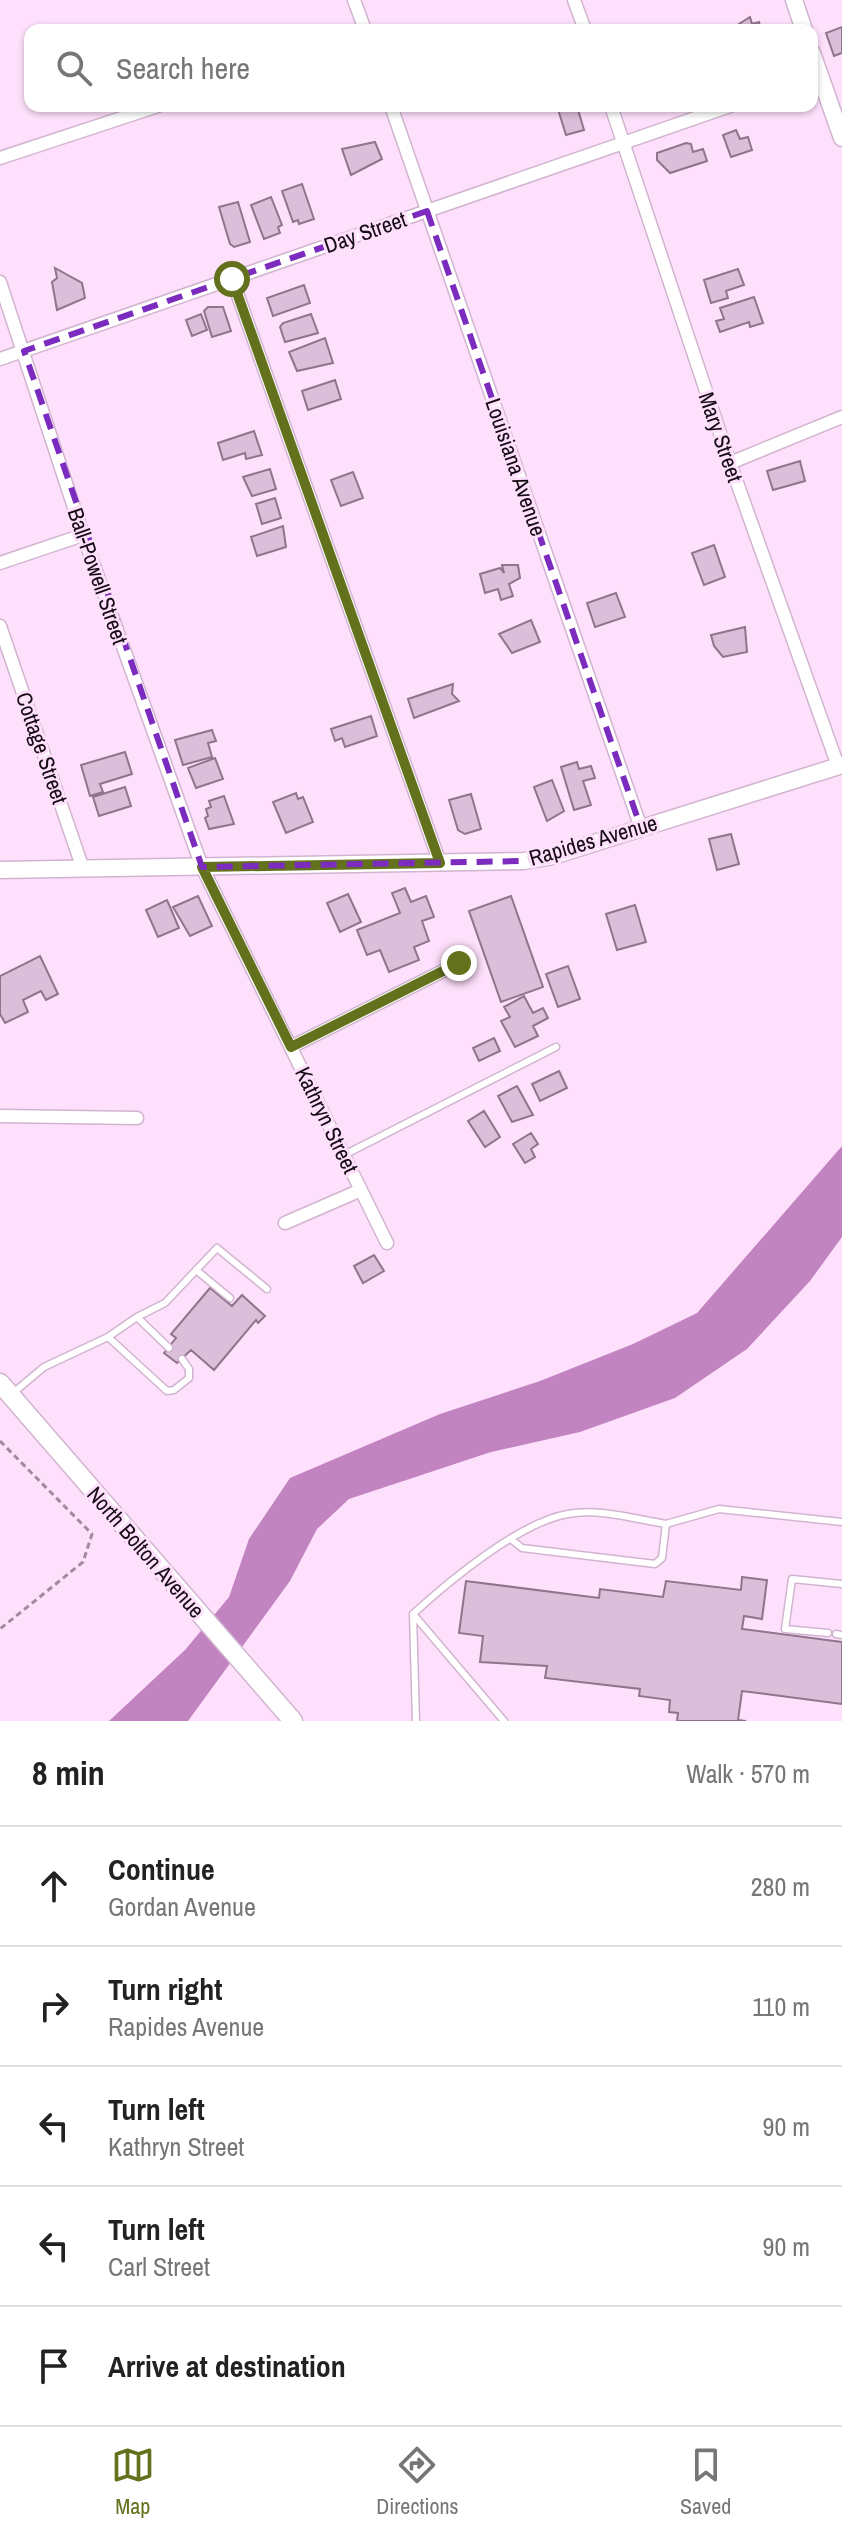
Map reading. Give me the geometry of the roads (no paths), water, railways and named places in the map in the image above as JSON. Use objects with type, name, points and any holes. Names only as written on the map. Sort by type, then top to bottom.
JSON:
[{"type":"main road","points":[[794,0],[802,24]]},
{"type":"main road","points":[[818,79],[837,105],[842,138]]},
{"type":"main road","name":"Rapides Avenue","points":[[0,870],[513,862],[553,856],[840,766]]},
{"type":"main road","name":"North Bolton Avenue","points":[[5,1389],[293,1721]]},
{"type":"street","points":[[354,0],[363,24]]},
{"type":"street","points":[[574,0],[583,24]]},
{"type":"street","points":[[0,158],[140,112]]},
{"type":"street","name":"Louisiana Avenue","points":[[393,112],[641,828]]},
{"type":"street","name":"Mary Street","points":[[613,112],[730,463],[840,766]]},
{"type":"street","name":"Day Street","points":[[0,359],[713,112]]},
{"type":"street","points":[[232,279],[440,863]]},
{"type":"street","name":"Ball-Powell Street","points":[[0,282],[83,535],[202,867]]},
{"type":"street","points":[[730,463],[842,417]]},
{"type":"street","points":[[0,563],[83,535]]},
{"type":"street","name":"Cottage Street","points":[[0,626],[83,869]]},
{"type":"street","name":"Kathryn Street","points":[[202,867],[387,1243]]},
{"type":"street","points":[[291,1047],[459,963]]},
{"type":"street","points":[[0,1116],[137,1118]]},
{"type":"street","points":[[285,1223],[361,1190]]},
{"type":"lane","points":[[344,1155],[556,1047]]},
{"type":"lane","points":[[5,1389],[108,1337],[165,1303],[217,1248],[267,1289]]},
{"type":"lane","points":[[196,1270],[230,1298]]},
{"type":"lane","points":[[137,1317],[169,1348]]},
{"type":"lane","points":[[108,1337],[167,1391],[182,1386],[189,1378],[189,1369],[182,1359]]},
{"type":"lane","points":[[416,1721],[413,1614],[450,1581],[543,1520],[570,1513],[666,1524],[719,1509],[842,1522]]},
{"type":"lane","points":[[512,1540],[522,1548],[655,1564],[662,1558],[666,1524]]},
{"type":"lane","points":[[835,1634],[785,1629],[792,1579],[842,1584]]},
{"type":"lane","points":[[413,1614],[504,1721]]}]
